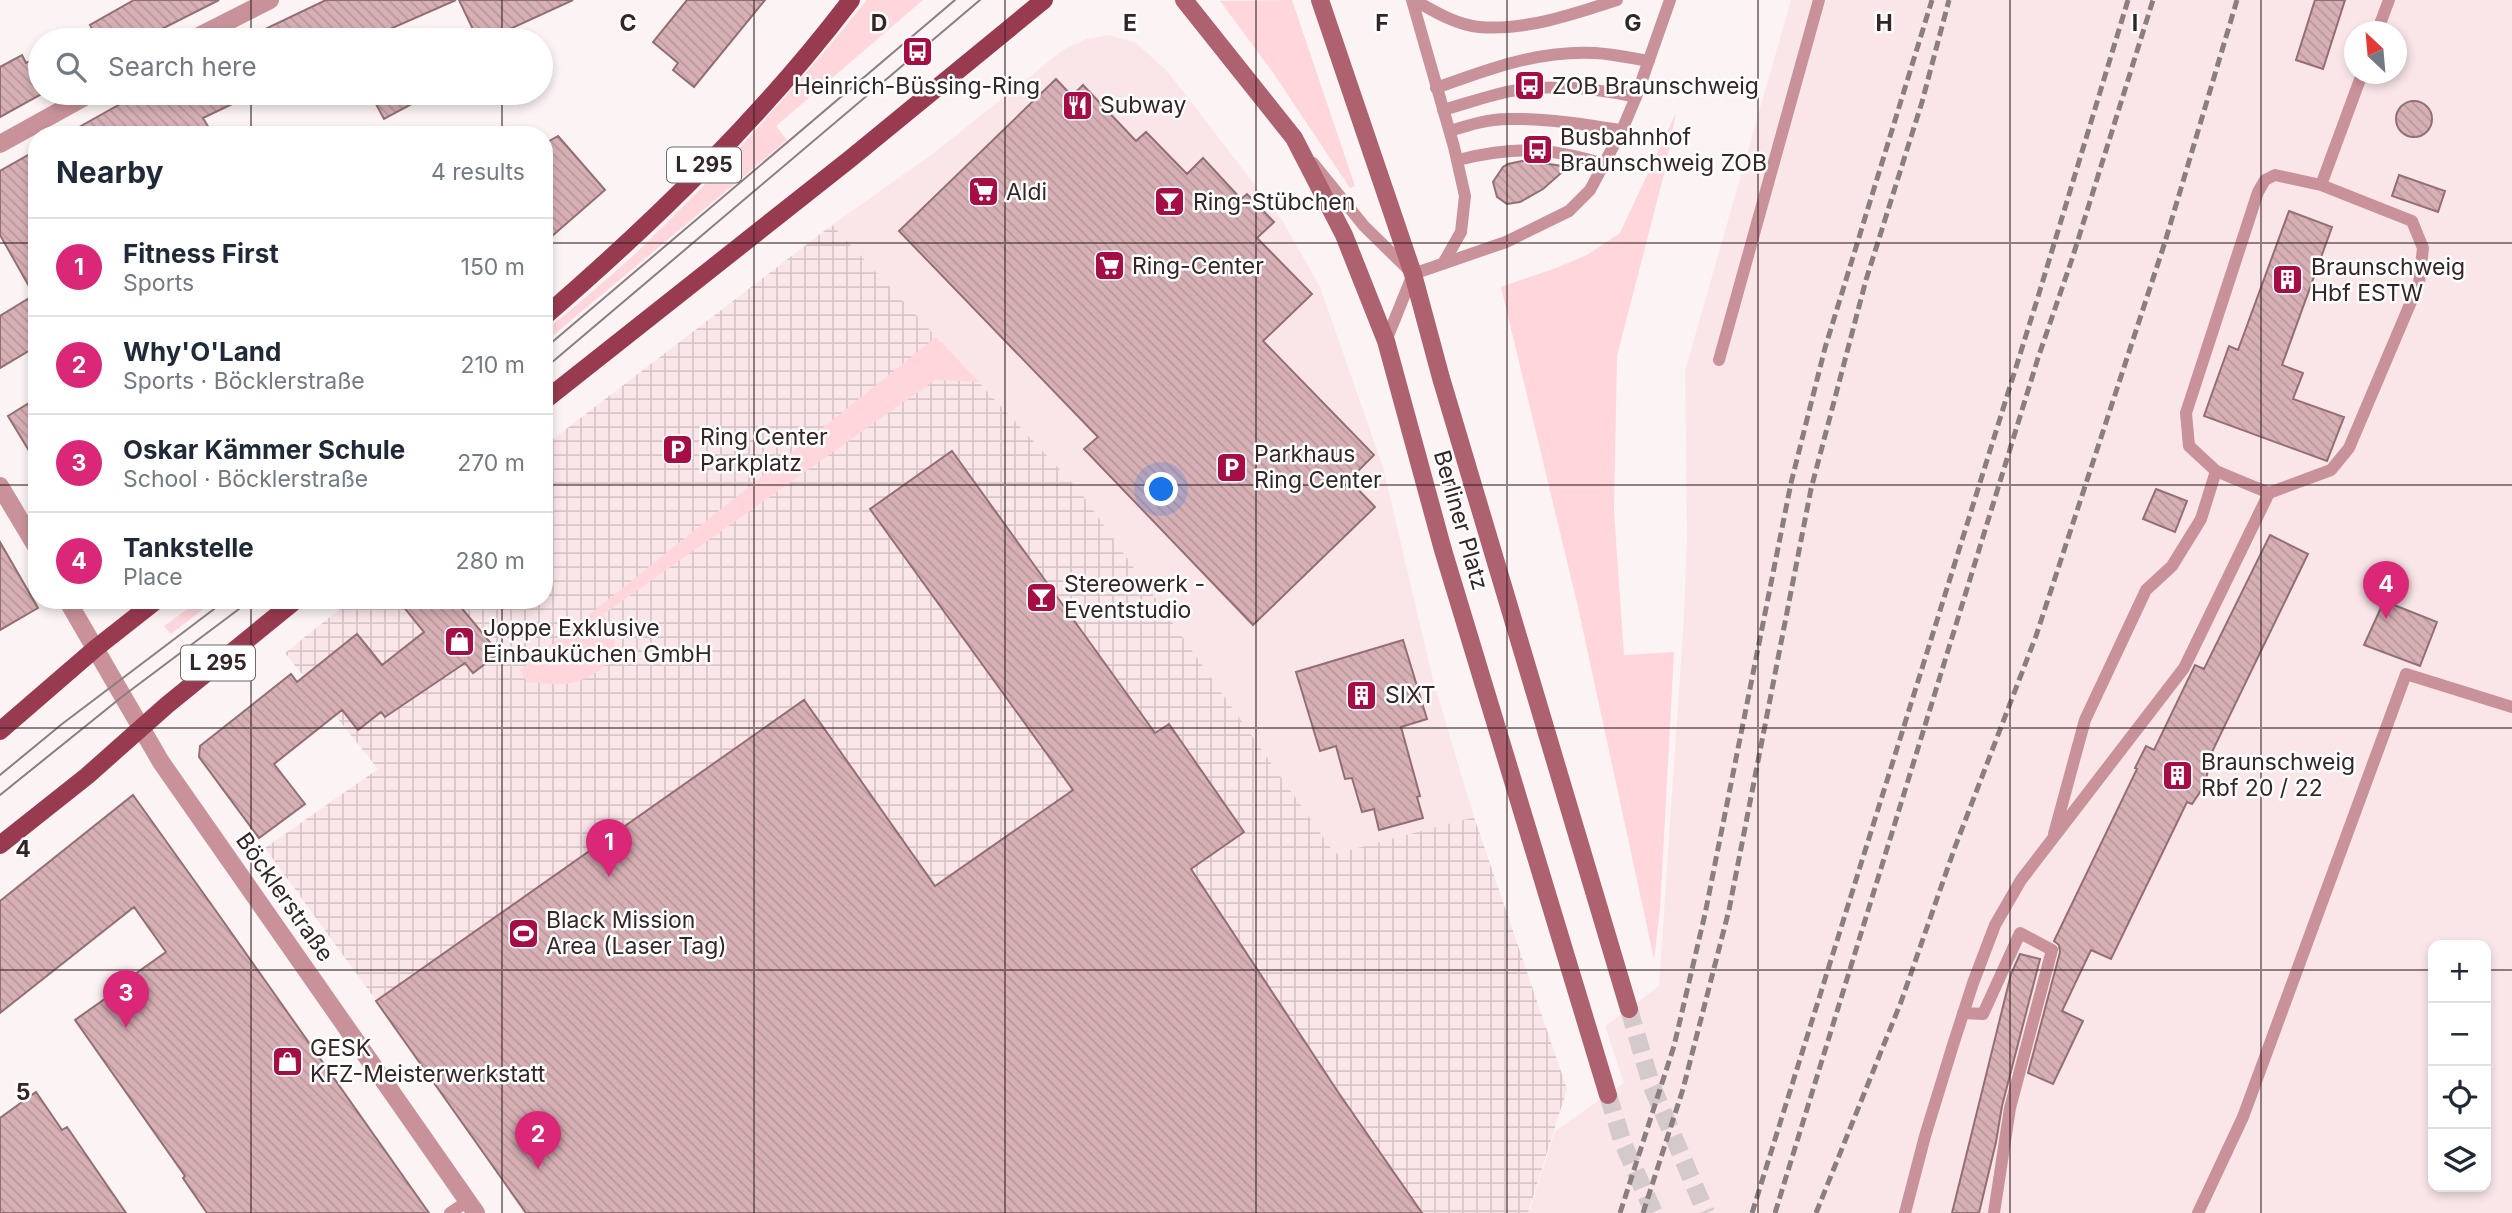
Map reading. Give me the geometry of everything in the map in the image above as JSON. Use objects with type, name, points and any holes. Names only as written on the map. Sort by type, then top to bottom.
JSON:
[{"type":"main road","name":"L 295","points":[[553,309],[602,267],[741,128],[804,58],[851,0]]},
{"type":"main road","points":[[553,394],[850,159],[1044,0]]},
{"type":"main road","name":"Berliner Platz","points":[[1185,0],[1294,138],[1345,235],[1386,341],[1443,550],[1608,1095]]},
{"type":"main road","name":"Berliner Platz","points":[[1320,0],[1413,275],[1441,378],[1629,1009]]},
{"type":"main road","points":[[0,732],[96,648],[146,609]]},
{"type":"main road","name":"L 295","points":[[0,845],[88,776],[141,728],[285,609]]},
{"type":"street","points":[[215,28],[270,0]]},
{"type":"street","points":[[32,126],[70,105]]},
{"type":"street","points":[[0,144],[28,128]]},
{"type":"street","points":[[0,486],[28,533]]},
{"type":"street","name":"Böcklerstraße","points":[[72,609],[169,775],[472,1207]]},
{"type":"lane","points":[[1413,0],[1458,160],[1465,196],[1461,232],[1444,262]]},
{"type":"lane","points":[[1413,0],[1450,19],[1478,27],[1520,25],[1617,0]]},
{"type":"lane","points":[[1386,341],[1413,275],[1506,242],[1569,211],[1590,190],[1636,97],[1670,0]]},
{"type":"lane","points":[[1719,360],[1819,0]]},
{"type":"lane","points":[[2381,21],[2389,0]]},
{"type":"lane","points":[[1436,88],[1501,65],[1563,53],[1596,53],[1649,61]]},
{"type":"lane","points":[[2321,185],[2358,84]]},
{"type":"lane","points":[[1443,110],[1508,91],[1596,88],[1636,97]]},
{"type":"lane","points":[[1450,131],[1482,122],[1507,119],[1565,122],[1622,130]]},
{"type":"lane","points":[[1294,138],[1364,226],[1413,275]]},
{"type":"lane","points":[[1458,160],[1493,151],[1537,150],[1566,152],[1604,164]]},
{"type":"lane","points":[[2275,175],[2321,185],[2413,221],[2423,248],[2419,283],[2349,449],[2331,470],[2269,493],[2216,471],[2189,446],[2186,413],[2258,192],[2265,180],[2275,175]]},
{"type":"lane","points":[[2052,841],[2085,720],[2146,590],[2172,566],[2202,519],[2216,471]]},
{"type":"lane","points":[[1905,1213],[1925,1136],[1963,1013],[1995,925],[2021,880],[2185,668],[2269,493]]},
{"type":"lane","points":[[2199,1213],[2243,1117],[2406,674],[2512,707]]},
{"type":"lane","points":[[1963,1013],[1983,1014],[2020,933],[2052,950],[2010,1108],[1994,1213]]},
{"type":"lane","points":[[450,1213],[472,1207]]},
{"type":"shaded area","points":[[867,0],[923,0],[776,126],[787,140],[553,335],[553,325],[637,252],[727,161]]},
{"type":"shaded area","points":[[1292,0],[1355,186],[1350,188],[1274,74],[1220,1]]},
{"type":"shaded area","points":[[1791,0],[2512,0],[2512,1213],[1529,1213],[1555,1131],[1624,1083],[1605,1026],[1659,986],[1687,536],[1685,371]]},
{"type":"shaded area","points":[[1109,35],[1136,43],[1168,72],[1282,220],[1320,287],[1383,467],[1433,680],[1474,817],[1335,855],[1079,490],[832,225],[934,153],[1063,50],[1086,39]]},
{"type":"shaded area","points":[[1676,113],[1664,174],[1617,356],[1614,511],[1624,655],[1674,652],[1660,909],[1654,959],[1578,607],[1501,287],[1587,255],[1620,233]]},
{"type":"shaded area","points":[[832,225],[1079,490],[1335,854],[1474,817],[1567,1089],[1528,1213],[524,1213],[391,1021],[265,848],[378,769],[285,653],[340,609],[553,609],[553,439]]},
{"type":"shaded area","points":[[936,337],[979,382],[935,380],[604,614],[613,633],[615,645],[610,660],[598,672],[566,684],[527,682],[520,670]]},
{"type":"shaded area","points":[[188,609],[203,609],[171,634],[164,626]]},
{"type":"building","points":[[134,0],[219,0],[164,28],[92,28],[90,25]]},
{"type":"building","points":[[326,0],[456,0],[392,28],[267,28]]},
{"type":"building","points":[[459,0],[573,0],[512,28],[472,28]]},
{"type":"building","points":[[687,0],[765,0],[694,87],[673,70],[678,63],[653,42]]},
{"type":"building","points":[[2315,0],[2345,0],[2323,69],[2296,60]]},
{"type":"building","points":[[22,55],[26,63],[28,62],[28,102],[0,117],[0,67]]},
{"type":"building","name":"Ring-Center","points":[[1056,79],[1072,96],[1083,85],[1136,141],[1146,132],[1187,174],[1203,158],[1241,199],[1247,194],[1274,222],[1257,238],[1312,294],[1263,341],[1374,455],[1349,480],[1375,507],[1253,625],[1084,449],[1098,437],[899,231]]},
{"type":"building","points":[[2414,101],[2427,106],[2432,119],[2427,132],[2414,137],[2401,132],[2396,119],[2401,106]]},
{"type":"building","points":[[119,105],[230,105],[203,118],[208,126],[81,126]]},
{"type":"building","points":[[376,105],[410,105],[384,119]]},
{"type":"building","points":[[558,136],[605,190],[553,235],[553,139]]},
{"type":"building","points":[[28,155],[28,284],[0,235],[0,171]]},
{"type":"building","points":[[1522,161],[1568,167],[1543,189],[1520,202],[1507,204],[1497,197],[1493,182],[1503,167]]},
{"type":"building","points":[[2399,175],[2445,191],[2438,212],[2392,196]]},
{"type":"building","points":[[2289,211],[2332,227],[2282,365],[2303,373],[2293,399],[2344,417],[2327,461],[2204,416],[2229,346],[2238,350]]},
{"type":"building","points":[[28,299],[28,351],[0,368],[0,316]]},
{"type":"building","points":[[28,404],[28,449],[8,416]]},
{"type":"building","points":[[952,451],[1155,733],[1169,724],[1244,832],[1191,869],[1338,1092],[1422,1213],[526,1213],[376,1001],[804,700],[935,886],[1073,790],[870,509]]},
{"type":"building","points":[[2156,489],[2187,501],[2175,532],[2143,519]]},
{"type":"building","points":[[2270,535],[2308,554],[2210,756],[2206,781],[2192,804],[2187,802],[2111,959],[2091,950],[2062,1011],[2083,1021],[2053,1084],[2028,1073],[2060,952],[2059,945],[2054,941],[2146,746],[2154,750],[2195,665],[2204,669]]},
{"type":"building","points":[[0,542],[28,591],[28,609],[36,609],[0,630]]},
{"type":"building","points":[[2384,601],[2437,622],[2420,666],[2364,645]]},
{"type":"building","points":[[405,609],[462,609],[499,653],[473,673],[465,663],[385,717],[381,712],[358,730],[342,710],[274,764],[305,804],[259,838],[199,757],[200,746],[291,674],[297,682],[357,634],[382,665],[424,632]]},
{"type":"building","name":"SIXT","points":[[1403,640],[1427,719],[1401,727],[1420,796],[1417,797],[1423,818],[1379,830],[1374,809],[1362,812],[1352,778],[1345,779],[1336,746],[1320,751],[1296,672]]},
{"type":"building","points":[[133,795],[429,1213],[207,1213],[183,1178],[185,1176],[75,1020],[166,952],[134,907],[0,1013],[0,901]]},
{"type":"building","points":[[2020,954],[2040,959],[2002,1106],[1979,1213],[1952,1213],[2011,974]]},
{"type":"building","points":[[36,1092],[62,1130],[67,1127],[126,1213],[0,1213],[0,1118]]},
{"type":"tunnel","points":[[1629,1009],[1651,1084],[1706,1213]]},
{"type":"tunnel","points":[[1608,1095],[1623,1143],[1654,1213]]},
{"type":"tram line","points":[[553,341],[955,0]]},
{"type":"tram line","points":[[553,361],[980,0]]},
{"type":"tram line","points":[[0,775],[62,724],[214,609]]},
{"type":"tram line","points":[[0,795],[123,696],[239,609]]},
{"type":"railway","points":[[1620,1213],[1674,1046],[1705,914],[1791,483],[1825,348],[1932,0]]},
{"type":"railway","points":[[1643,1213],[1683,1089],[1729,910],[1811,489],[1866,280],[1922,102],[1949,0]]},
{"type":"railway","points":[[1752,1213],[2128,0]]},
{"type":"railway","points":[[1775,1213],[2038,358],[2153,0]]},
{"type":"railway","points":[[1816,1213],[1901,1002],[1955,847],[2036,636],[2165,242],[2237,0]]},
{"type":"place","name":"Heinrich-Büssing-Ring","points":[[917,52]]},
{"type":"place","name":"ZOB Braunschweig","points":[[1529,86]]},
{"type":"place","name":"Subway","points":[[1077,105]]},
{"type":"place","name":"Busbahnhof Braunschweig ZOB","points":[[1537,150]]},
{"type":"place","name":"Aldi","points":[[983,192]]},
{"type":"place","name":"Ring-Stübchen","points":[[1170,202]]},
{"type":"place","name":"Ring-Center","points":[[1109,266]]},
{"type":"place","name":"Braunschweig Hbf ESTW","points":[[2288,280]]},
{"type":"place","name":"Ring Center Parkplatz","points":[[677,450]]},
{"type":"place","name":"Parkhaus Ring Center","points":[[1231,467]]},
{"type":"place","name":"Stereowerk - Eventstudio","points":[[1041,597]]},
{"type":"place","name":"Tankstelle","points":[[2386,619]]},
{"type":"place","name":"Joppe Exklusive Einbauküchen GmbH","points":[[460,641]]},
{"type":"place","name":"SIXT","points":[[1362,695]]},
{"type":"place","name":"Braunschweig Rbf 20 / 22","points":[[2178,775]]},
{"type":"place","name":"Fitness First","points":[[609,877]]},
{"type":"place","name":"Black Mission Area (Laser Tag)","points":[[523,933]]},
{"type":"place","name":"Oskar Kämmer Schule","points":[[126,1028]]},
{"type":"place","name":"GESK KFZ-Meisterwerkstatt","points":[[287,1061]]},
{"type":"place","name":"Why'O'Land","points":[[538,1169]]}]
